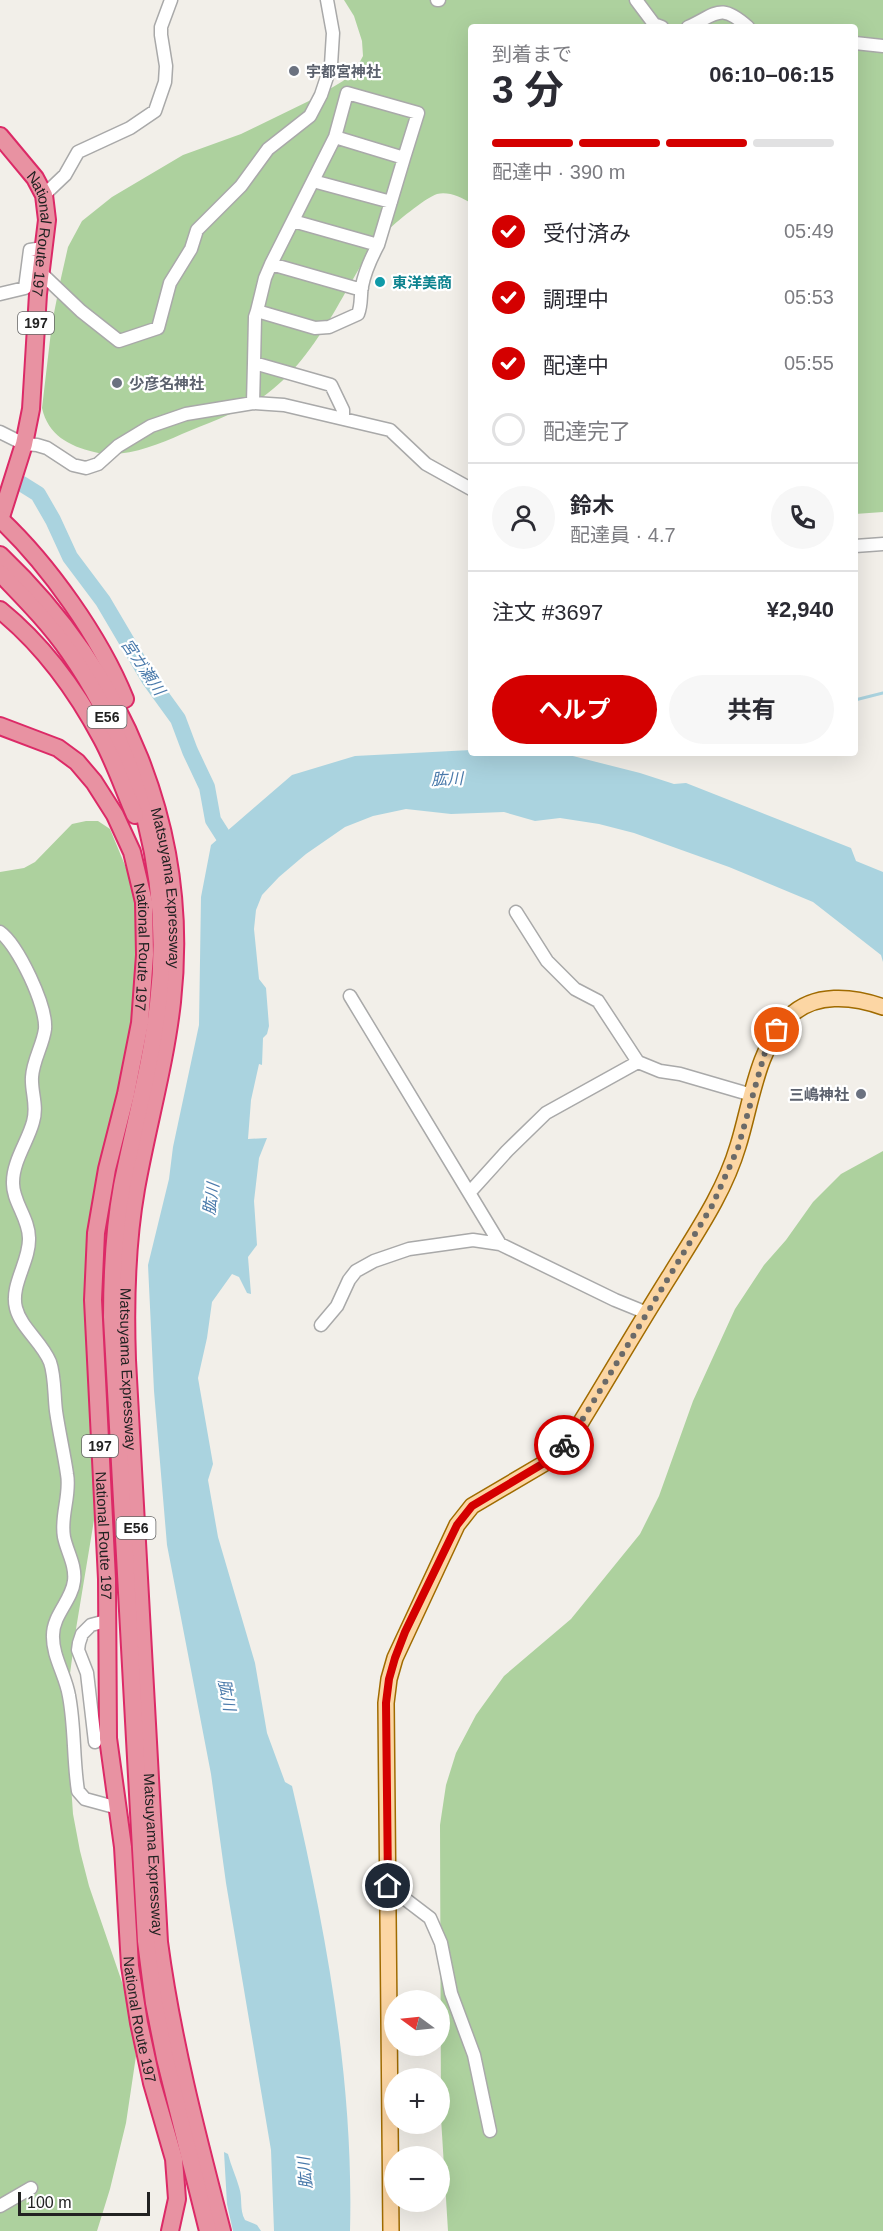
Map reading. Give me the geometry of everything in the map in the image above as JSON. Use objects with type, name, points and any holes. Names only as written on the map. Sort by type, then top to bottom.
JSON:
[{"type":"highway","name":"National Route 197","points":[[0,136],[35,178],[44,195],[47,220],[40,272],[31,409],[24,444],[0,519]]},
{"type":"highway","points":[[0,519],[52,578],[88,630],[111,669],[146,753],[161,824]]},
{"type":"highway","name":"Matsuyama Expressway","points":[[1,562],[56,614],[98,673],[114,700],[134,742],[161,824],[173,903],[175,966],[172,1003],[165,1052],[144,1144],[129,1231],[126,1277],[127,1360],[159,1942],[177,2054],[222,2231]]},
{"type":"highway","name":"Matsuyama Expressway","points":[[1,562],[68,650],[102,708],[135,781],[154,855],[159,887],[161,932],[158,1004],[115,1231],[112,1317],[146,1941],[154,2003],[165,2058],[208,2231]]},
{"type":"highway","points":[[0,610],[28,635],[64,678],[104,741],[139,823],[159,887]]},
{"type":"highway","name":"National Route 197","points":[[0,726],[58,748],[77,762],[94,782],[115,815],[132,852],[144,902],[145,955],[140,1023],[126,1094],[107,1169],[96,1233],[93,1332],[107,1579],[108,1738],[123,1847],[130,1966],[152,2083],[174,2159],[177,2199],[170,2231]]},
{"type":"main road","points":[[391,2231],[386,1703],[389,1679],[405,1632],[457,1525],[472,1506],[544,1463],[565,1444],[581,1422],[712,1206],[725,1180],[738,1148],[765,1052],[777,1030],[790,1015],[807,1005],[830,998],[853,999],[883,1008]]},
{"type":"street","points":[[44,195],[65,175],[78,152],[130,128],[155,111],[165,82],[166,66],[161,27],[171,0]]},
{"type":"street","points":[[40,272],[119,341],[158,328],[170,283],[191,249],[197,230],[241,186],[268,149],[310,117],[321,95],[331,65],[333,33],[327,0]]},
{"type":"street","points":[[636,0],[654,24]]},
{"type":"street","points":[[694,24],[718,12],[727,12],[744,24]]},
{"type":"street","points":[[858,43],[883,46]]},
{"type":"street","points":[[253,403],[255,318],[265,278],[335,137],[347,93],[418,113],[378,245],[367,268],[362,288],[362,303],[358,314],[329,327],[315,328],[257,311]]},
{"type":"street","points":[[335,137],[404,158]]},
{"type":"street","points":[[313,181],[391,202]]},
{"type":"street","points":[[293,221],[378,245]]},
{"type":"street","points":[[0,294],[25,288],[30,250],[43,248]]},
{"type":"street","points":[[271,264],[362,288]]},
{"type":"street","points":[[254,363],[331,385],[343,410],[343,418]]},
{"type":"street","points":[[0,432],[24,444],[47,448],[73,465],[86,468],[98,464],[118,446],[151,426],[186,414],[253,403],[284,405],[390,430],[426,464],[468,487]]},
{"type":"street","points":[[858,546],[883,544]]},
{"type":"street","points":[[516,912],[547,961],[575,989],[598,1002],[638,1062],[660,1071],[680,1074],[752,1095]]},
{"type":"street","points":[[0,932],[15,948],[43,1008],[45,1021],[44,1033],[33,1065],[32,1080],[36,1108],[34,1121],[12,1180],[13,1193],[27,1225],[29,1237],[28,1250],[15,1293],[15,1307],[20,1319],[43,1347],[51,1364],[56,1410],[68,1476],[63,1522],[64,1537],[73,1563],[75,1578],[72,1593],[57,1619],[53,1632],[53,1644],[70,1697],[78,1791],[85,1799],[118,1808]]},
{"type":"street","points":[[350,996],[500,1244]]},
{"type":"street","points":[[470,1192],[507,1150],[546,1113],[638,1062]]},
{"type":"street","points":[[321,1325],[337,1306],[349,1280],[356,1271],[410,1249],[473,1240],[500,1244],[615,1300],[647,1313]]},
{"type":"street","points":[[95,1742],[87,1673],[78,1650],[82,1634],[91,1624],[106,1622]]},
{"type":"street","points":[[388,1886],[430,1918],[441,1943],[451,1994],[474,2055],[490,2131]]},
{"type":"street","points":[[0,2206],[31,2188]]},
{"type":"green space","points":[[344,0],[883,0],[883,512],[858,514],[858,24],[468,24],[468,202],[450,194],[437,194],[418,205],[390,228],[366,258],[306,354],[279,384],[249,405],[161,443],[127,453],[94,452],[68,443],[54,432],[42,408],[52,323],[68,247],[82,221],[112,197],[183,155],[241,134],[313,99],[343,81],[356,69],[363,56],[362,41],[354,16]]},
{"type":"green space","points":[[98,821],[110,829],[129,875],[141,916],[129,1106],[119,1162],[98,1238],[100,1467],[69,1681],[67,1725],[73,1814],[80,1851],[89,1886],[124,1988],[133,2024],[136,2056],[126,2123],[97,2231],[0,2231],[0,872],[24,868],[35,862],[72,824]]},
{"type":"green space","points":[[883,1151],[883,2231],[448,2231],[450,2146],[443,2146],[442,2134],[450,2134],[450,2068],[441,2068],[441,2056],[450,2056],[450,1990],[441,1990],[440,1825],[446,1785],[456,1753],[476,1715],[504,1676],[571,1619],[640,1534],[659,1496],[693,1401],[735,1309],[764,1265],[786,1240],[813,1202],[841,1174]]},
{"type":"water","name":"肱川","points":[[468,750],[468,756],[573,756],[674,784],[686,783],[851,848],[856,861],[883,872],[883,962],[881,955],[813,902],[729,867],[634,833],[599,824],[560,818],[535,821],[504,812],[451,814],[406,809],[373,816],[345,827],[306,854],[262,895],[256,910],[254,929],[259,979],[266,988],[269,1026],[263,1038],[262,1065],[259,1064],[251,1100],[248,1139],[267,1138],[259,1158],[254,1201],[257,1245],[248,1257],[251,1294],[247,1293],[239,1277],[232,1274],[212,1302],[198,1378],[213,1464],[208,1480],[218,1537],[255,1663],[267,1733],[285,1782],[292,1786],[316,1896],[342,2063],[350,2175],[350,2231],[274,2231],[271,2150],[226,1883],[211,1774],[167,1545],[154,1391],[148,1265],[169,1179],[173,1147],[199,1025],[201,897],[211,845],[292,775],[355,756]]},
{"type":"water","points":[[224,2152],[228,2154],[238,2183],[245,2220],[257,2225],[261,2231],[233,2231],[227,2204]]},
{"type":"waterway","name":"宮ガ瀬川","points":[[22,484],[38,494],[70,557],[103,601],[149,679],[178,719],[207,787],[213,820],[234,853]]},
{"type":"waterway","points":[[858,699],[883,693]]},
{"type":"way so far","points":[[564,1445],[581,1422],[712,1206],[738,1148],[765,1052],[777,1030]]},
{"type":"place","name":"宇都宮神社","points":[[294,71]]},
{"type":"place","name":"東洋美商","points":[[380,282]]},
{"type":"place","name":"少彦名神社","points":[[117,383]]},
{"type":"place","name":"三嶋神社","points":[[861,1094]]},
{"type":"route","points":[[388,1886],[386,1703],[389,1679],[405,1632],[457,1525],[472,1506],[544,1463],[564,1445]]}]
